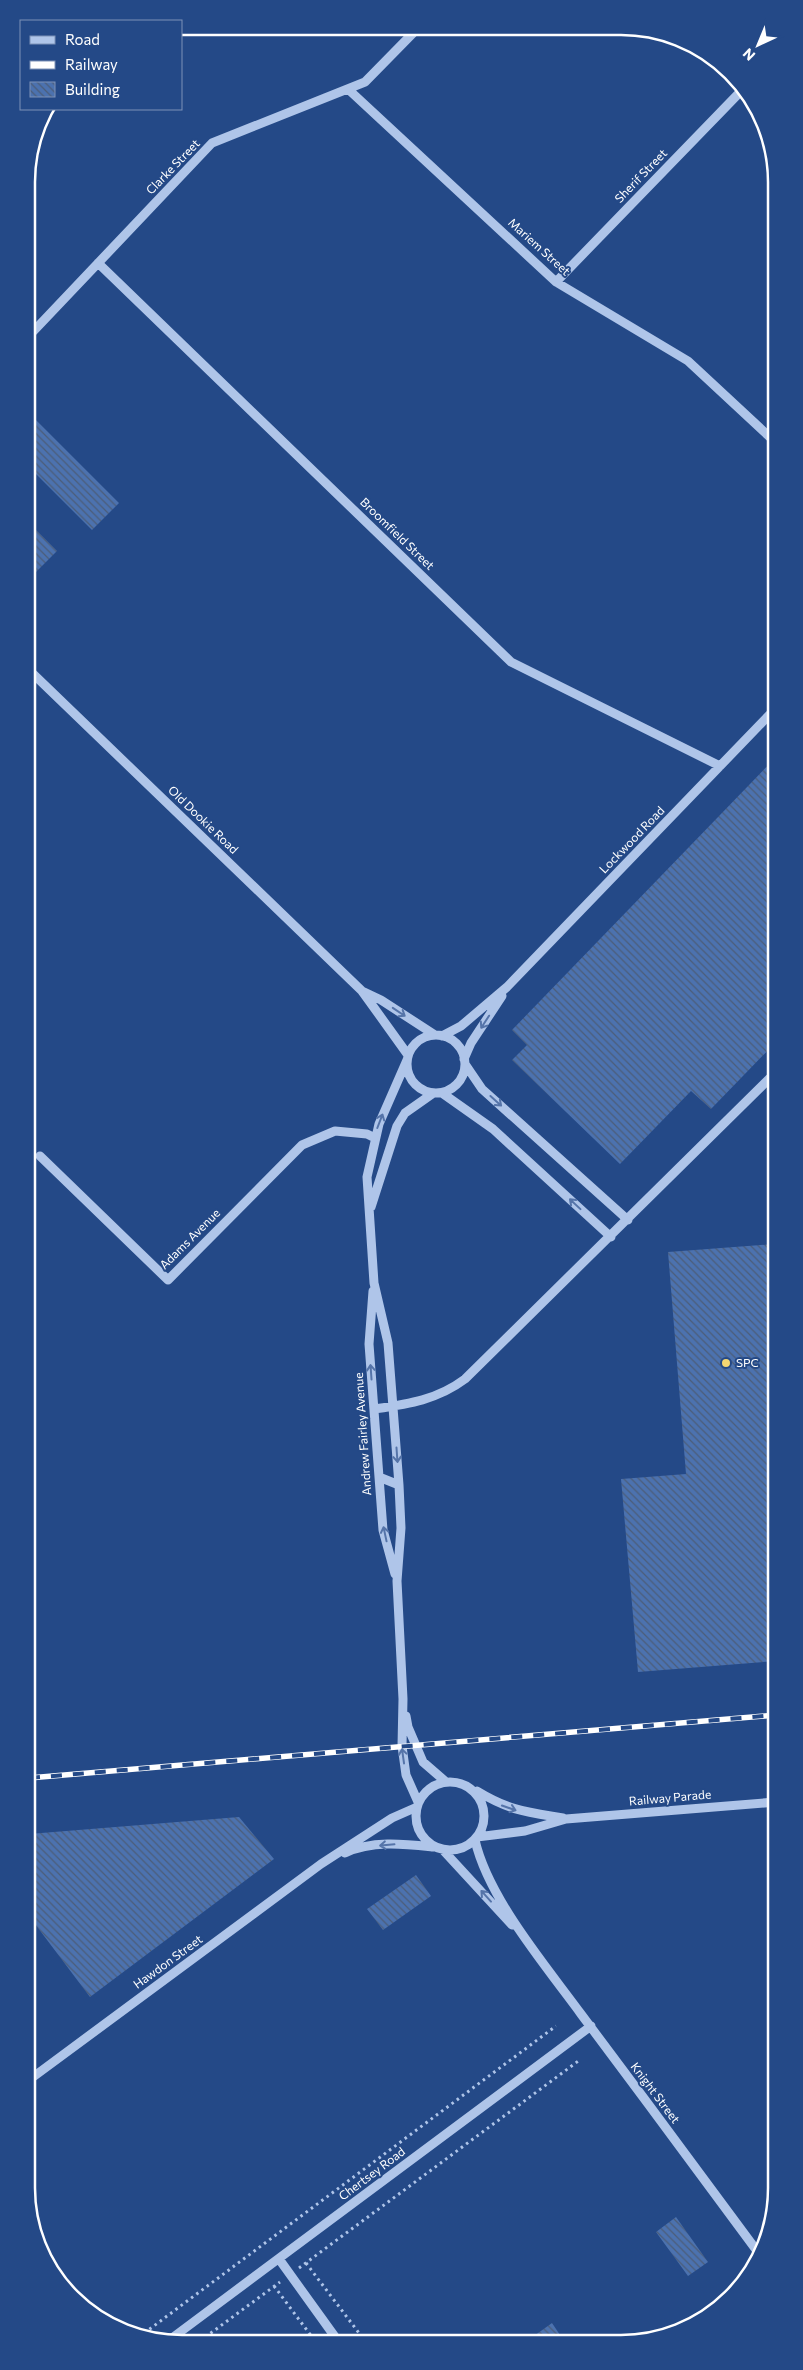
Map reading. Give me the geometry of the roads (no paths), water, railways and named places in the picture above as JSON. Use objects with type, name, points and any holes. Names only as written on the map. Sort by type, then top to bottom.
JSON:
[{"type":"street","name":"Clarke Street","points":[[35,330],[212,144],[365,82],[411,35]]},
{"type":"street","name":"Mariem Street","points":[[349,90],[556,282],[688,361],[768,435]]},
{"type":"street","name":"Sherif Street","points":[[556,282],[739,93]]},
{"type":"street","name":"Broomfield Street","points":[[98,263],[511,662],[720,766]]},
{"type":"street","name":"Old Dookie Road","points":[[35,676],[362,990],[407,1058]]},
{"type":"street","name":"Lockwood Road","points":[[439,1036],[461,1026],[507,987],[768,716]]},
{"type":"street","name":"Lockwood Road","points":[[464,1062],[472,1043],[507,987]]},
{"type":"street","name":"Old Dookie Road","points":[[362,990],[439,1036]]},
{"type":"street","points":[[464,1062],[463,1074],[458,1083],[451,1090],[432,1094],[423,1091],[410,1078],[407,1058],[415,1043],[421,1039],[439,1036],[454,1042],[464,1062],[482,1089],[628,1220]]},
{"type":"street","name":"Andrew Fairley Avenue","points":[[397,1581],[383,1530],[369,1344],[374,1282],[367,1177],[375,1138],[407,1058]]},
{"type":"street","points":[[374,1409],[436,1397],[465,1379],[768,1080]]},
{"type":"street","points":[[442,1093],[494,1129],[611,1237]]},
{"type":"street","name":"Andrew Fairley Avenue","points":[[370,1212],[396,1126],[406,1113],[432,1094]]},
{"type":"street","name":"Adams Avenue","points":[[40,1156],[168,1280],[302,1145],[335,1131],[367,1134],[375,1138]]},
{"type":"street","name":"Andrew Fairley Avenue","points":[[374,1282],[388,1343],[399,1485],[401,1528],[397,1581],[403,1699],[402,1746],[406,1775],[418,1805]]},
{"type":"street","points":[[379,1478],[399,1485]]},
{"type":"street","name":"Andrew Fairley Avenue","points":[[403,1699],[408,1727],[423,1762],[446,1782]]},
{"type":"street","points":[[446,1782],[466,1785],[480,1799],[484,1808],[484,1818],[476,1838],[460,1848],[439,1848],[422,1834],[417,1826],[418,1805],[429,1788],[446,1782]]},
{"type":"street","name":"Railway Parade","points":[[466,1785],[499,1804],[516,1811],[566,1819]]},
{"type":"street","name":"Railway Parade","points":[[476,1838],[526,1831],[566,1819],[768,1803]]},
{"type":"street","name":"Hawdon Street","points":[[35,2076],[321,1864],[392,1818],[418,1805]]},
{"type":"street","name":"Knight Street","points":[[476,1838],[478,1855],[492,1883],[531,1945],[755,2248]]},
{"type":"street","name":"Hawdon Street","points":[[321,1864],[351,1850],[372,1846],[399,1844],[439,1848]]},
{"type":"street","name":"Knight Street","points":[[439,1848],[531,1945]]},
{"type":"street","name":"Chertsey Road","points":[[176,2335],[591,2026]]},
{"type":"street","points":[[279,2259],[334,2335]]},
{"type":"railway","points":[[35,1777],[768,1716]]},
{"type":"place","name":"SPC","points":[[726,1363]]}]
